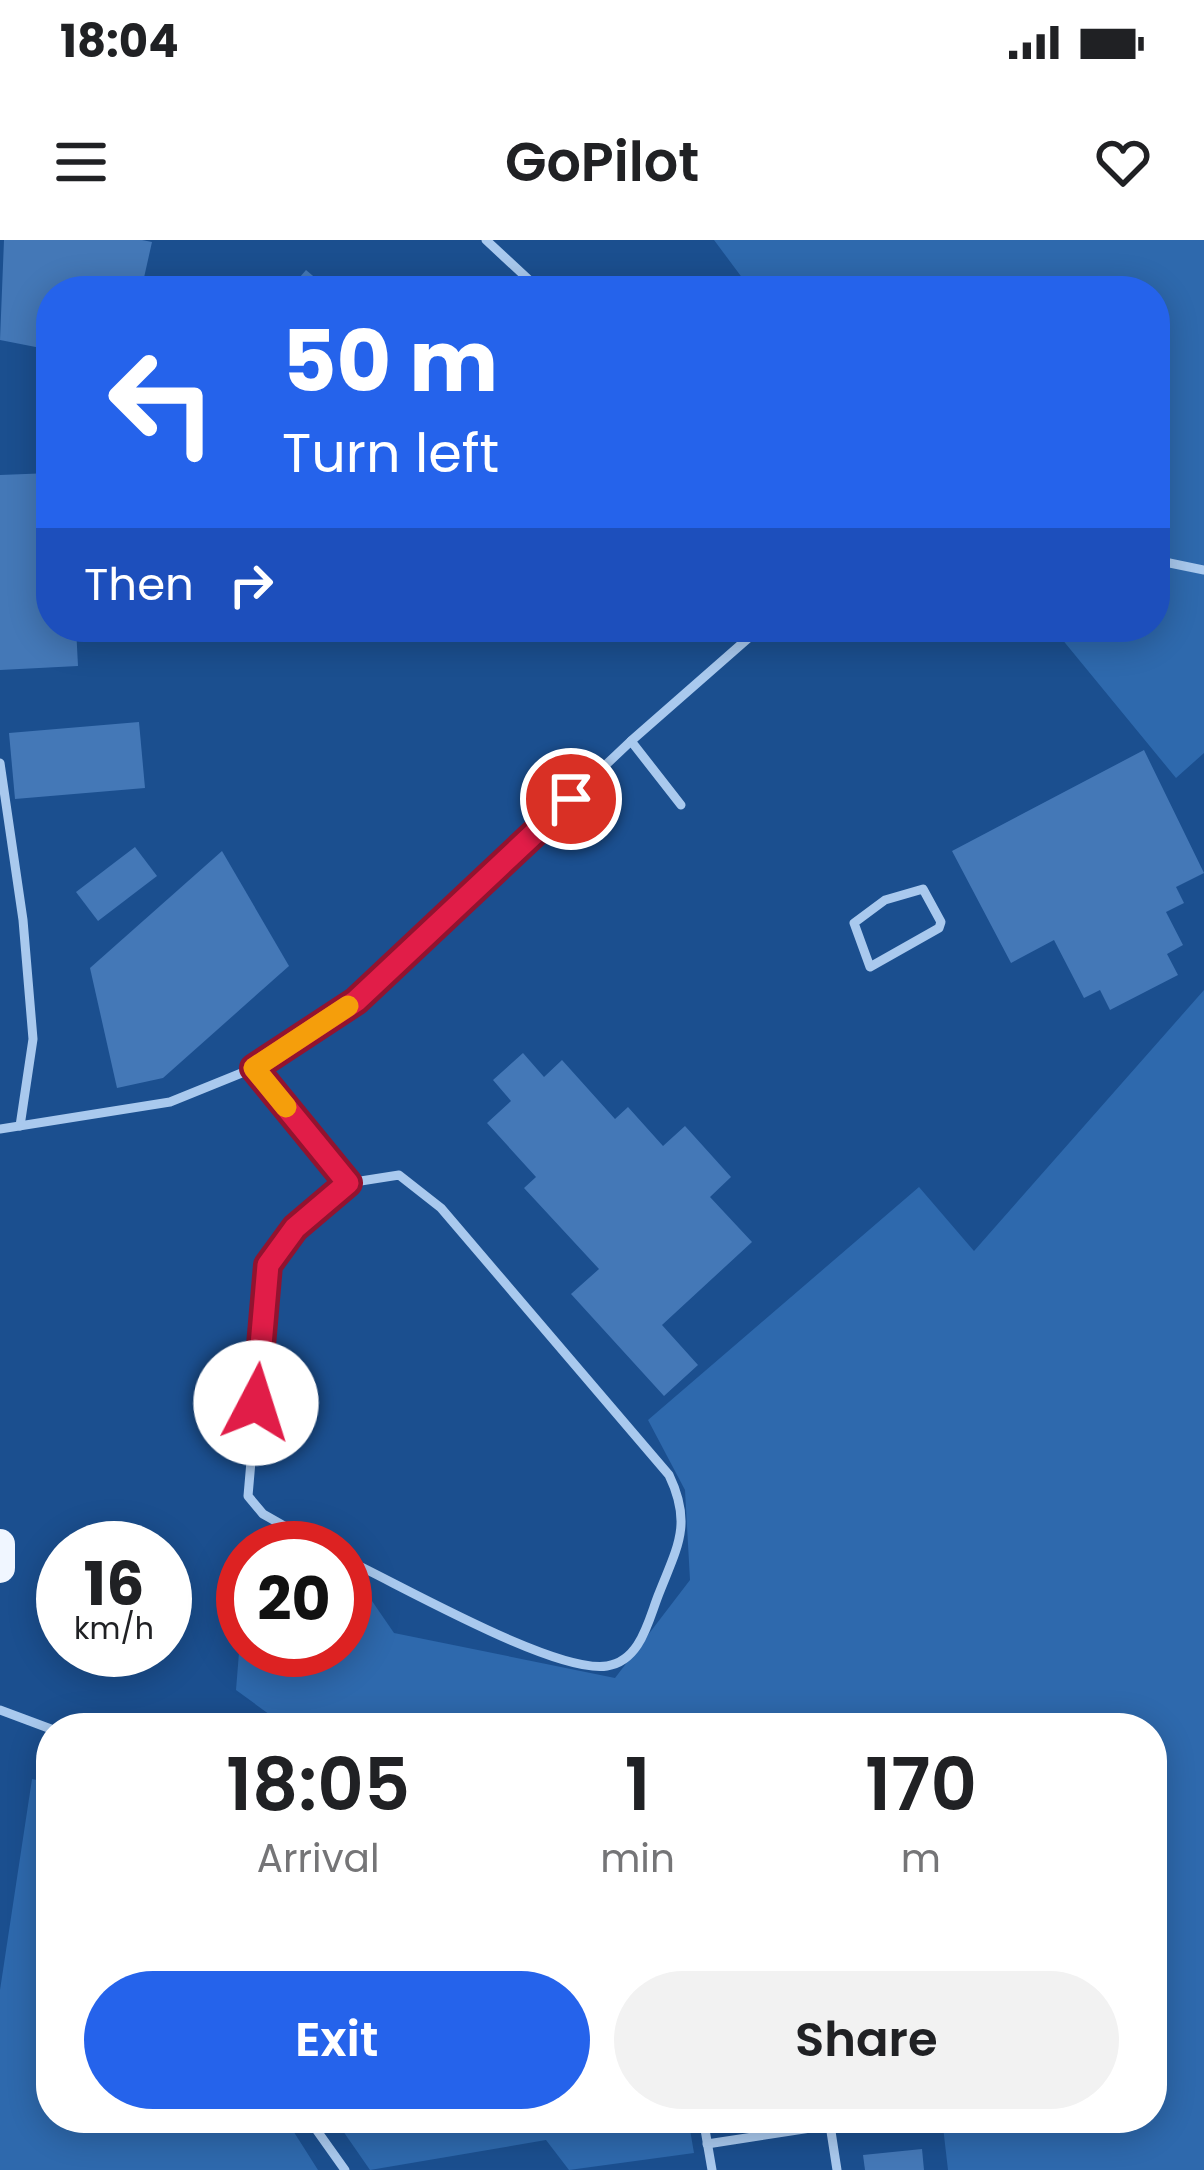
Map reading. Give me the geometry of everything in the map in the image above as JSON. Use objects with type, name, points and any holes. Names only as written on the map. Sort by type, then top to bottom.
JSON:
[{"type":"main road","points":[[0,1544],[0,1568]]},
{"type":"lane","points":[[486,240],[525,276]]},
{"type":"lane","points":[[1170,563],[1204,570]]},
{"type":"lane","points":[[0,1129],[170,1102],[254,1068],[356,1001],[631,741],[743,642]]},
{"type":"lane","points":[[631,741],[681,805]]},
{"type":"lane","points":[[0,764],[23,920],[34,1039],[20,1126]]},
{"type":"lane","points":[[910,890],[929,892],[939,928],[870,967],[854,923],[885,900],[910,890]]},
{"type":"lane","points":[[254,1068],[348,1183]]},
{"type":"lane","points":[[275,1521],[248,1496],[268,1265],[295,1228],[348,1183],[399,1175],[441,1208],[669,1475],[684,1506],[681,1539],[636,1650],[609,1666],[561,1661],[372,1572]]},
{"type":"lane","points":[[0,1710],[36,1723]]},
{"type":"lane","points":[[319,2133],[345,2170]]},
{"type":"lane","points":[[705,2133],[712,2170]]},
{"type":"lane","points":[[707,2144],[766,2133]]},
{"type":"lane","points":[[832,2133],[837,2170]]},
{"type":"shaded area","points":[[714,240],[1204,240],[1204,753],[1176,778],[1064,642],[1170,642],[1170,276],[741,276]]},
{"type":"shaded area","points":[[1204,990],[1204,2170],[948,2170],[944,2133],[1167,2133],[1167,1713],[267,1713],[236,1690],[237,1677],[372,1677],[372,1601],[394,1633],[615,1678],[690,1580],[685,1490],[648,1420],[919,1187],[974,1251]]},
{"type":"shaded area","points":[[32,1779],[36,1780],[36,2133],[295,2133],[318,2170],[0,2170],[0,1990]]},
{"type":"shaded area","points":[[344,2133],[691,2133],[694,2153],[569,2170],[546,2140],[370,2170]]},
{"type":"building","points":[[4,240],[152,242],[144,276],[36,276],[36,347],[0,340]]},
{"type":"building","points":[[36,474],[36,642],[77,642],[78,666],[0,670],[0,475]]},
{"type":"building","points":[[139,722],[145,788],[15,799],[9,733]]},
{"type":"building","points":[[1144,750],[1204,873],[1176,887],[1184,903],[1166,912],[1183,945],[1167,954],[1178,975],[1110,1010],[1100,990],[1084,998],[1054,940],[1011,963],[952,851]]},
{"type":"building","points":[[135,847],[157,876],[98,921],[76,892]]},
{"type":"building","points":[[222,851],[289,966],[163,1078],[117,1088],[90,968]]},
{"type":"building","points":[[523,1053],[544,1077],[562,1060],[615,1119],[628,1107],[663,1146],[685,1126],[731,1177],[710,1197],[752,1242],[662,1325],[698,1365],[664,1396],[571,1294],[599,1269],[524,1188],[536,1177],[487,1123],[511,1101],[493,1080]]},
{"type":"building","points":[[922,2149],[924,2170],[865,2170],[863,2155]]},
{"type":"slow traffic","points":[[286,1107],[254,1068],[348,1006]]},
{"type":"route","points":[[256,1403],[268,1265],[295,1228],[348,1183],[254,1068],[356,1001],[571,799]]}]
